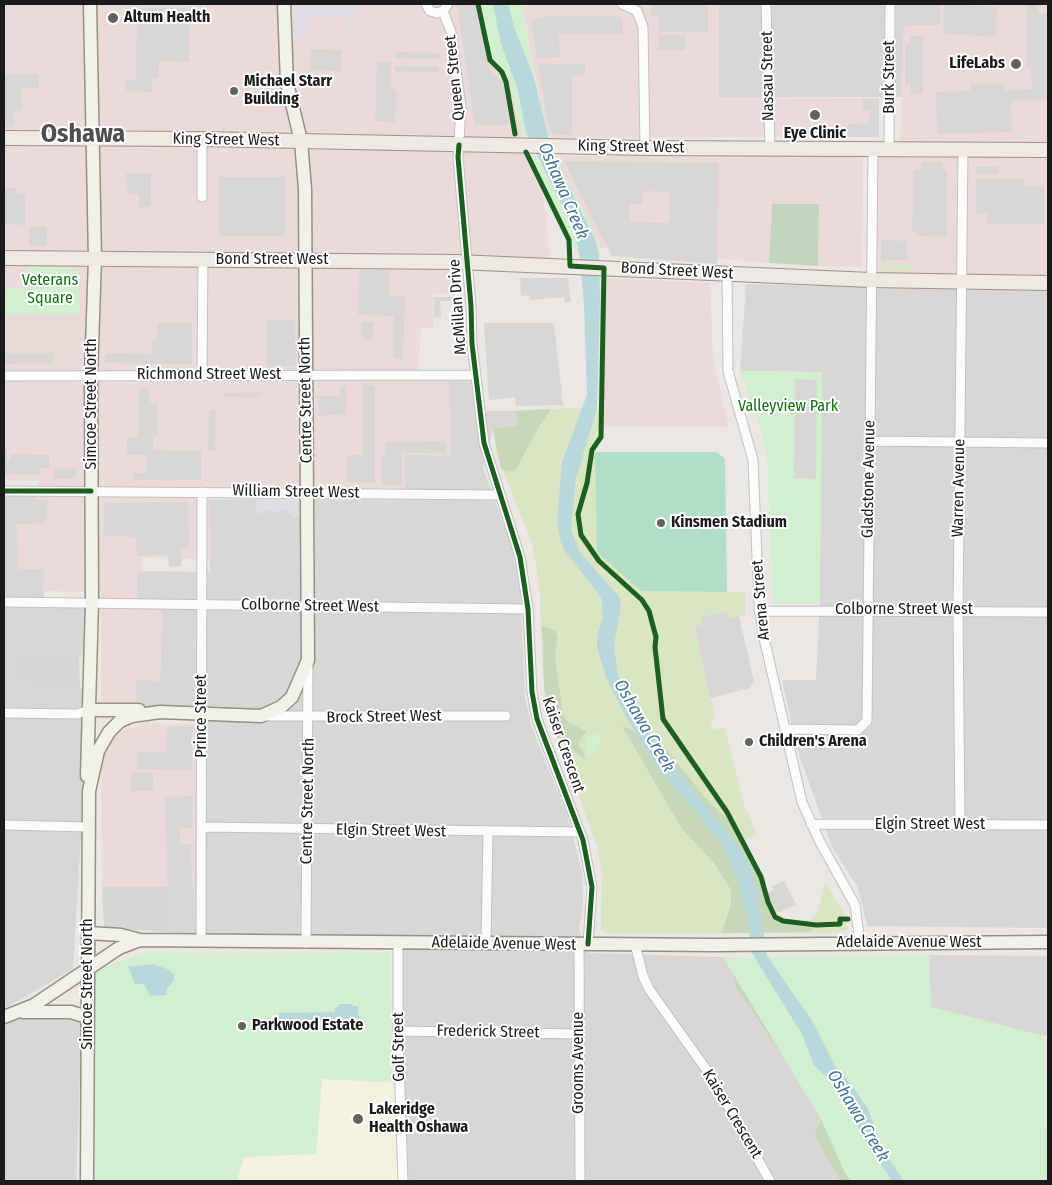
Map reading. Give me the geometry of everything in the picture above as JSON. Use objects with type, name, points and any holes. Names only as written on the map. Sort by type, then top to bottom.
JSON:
[{"type":"main road","name":"Simcoe Street North","points":[[87,1181],[86,1017],[89,788],[85,771],[92,603],[91,375],[95,259],[90,4]]},
{"type":"main road","name":"Centre Street North","points":[[284,4],[286,83],[301,141],[305,189],[308,660],[292,697]]},
{"type":"main road","name":"King Street West","points":[[4,138],[202,139],[459,145],[526,144],[645,148],[1048,150]]},
{"type":"main road","name":"Bond Street West","points":[[4,258],[467,262],[871,280],[1048,283]]},
{"type":"main road","name":"Brock Street West","points":[[109,732],[120,721],[132,716],[160,712],[261,716],[281,707],[292,697]]},
{"type":"main road","points":[[89,710],[160,712]]},
{"type":"main road","name":"Simcoe Street North","points":[[89,788],[98,751],[109,732]]},
{"type":"main road","points":[[88,932],[121,935],[140,940]]},
{"type":"main road","name":"Adelaide Avenue West","points":[[18,1013],[119,948],[140,940],[306,943],[584,944],[1048,942]]},
{"type":"main road","points":[[4,1017],[18,1013],[71,1012],[86,1017]]},
{"type":"street","name":"Queen Street","points":[[426,4],[433,13],[445,8],[451,32],[462,107],[459,145]]},
{"type":"street","points":[[622,4],[637,11],[643,27],[645,148]]},
{"type":"street","name":"Nassau Street","points":[[766,4],[770,148]]},
{"type":"street","name":"Burk Street","points":[[889,150],[890,4]]},
{"type":"street","points":[[202,139],[202,197]]},
{"type":"street","name":"McMillan Drive","points":[[459,145],[458,157],[472,344],[484,443],[500,495]]},
{"type":"street","name":"Gladstone Avenue","points":[[784,729],[858,730],[864,726],[868,714],[867,610],[873,150]]},
{"type":"street","name":"Warren Avenue","points":[[960,825],[958,610],[963,151]]},
{"type":"street","points":[[202,375],[203,259]]},
{"type":"street","name":"Arena Street","points":[[727,274],[728,371],[753,460],[759,611],[763,634],[802,802],[811,824],[855,905],[860,943]]},
{"type":"street","name":"Richmond Street West","points":[[4,376],[476,375]]},
{"type":"street","points":[[869,442],[1048,443]]},
{"type":"street","name":"William Street West","points":[[4,491],[500,495]]},
{"type":"street","name":"Prince Street","points":[[201,941],[202,492]]},
{"type":"street","name":"Kaiser Crescent","points":[[500,495],[520,557],[528,610],[529,668],[538,719],[580,832],[592,887],[584,944]]},
{"type":"street","name":"Colborne Street West","points":[[4,602],[528,610]]},
{"type":"street","name":"Colborne Street West","points":[[759,611],[958,610],[1048,612]]},
{"type":"street","name":"Centre Street North","points":[[306,943],[308,660]]},
{"type":"street","points":[[4,713],[77,714],[89,710]]},
{"type":"street","name":"Brock Street West","points":[[261,716],[309,718],[506,716]]},
{"type":"street","name":"Elgin Street West","points":[[811,824],[1048,825]]},
{"type":"street","points":[[4,825],[89,827]]},
{"type":"street","name":"Elgin Street West","points":[[202,827],[580,832]]},
{"type":"street","points":[[486,943],[488,832]]},
{"type":"street","name":"Golf Street","points":[[398,943],[398,1031],[403,1181]]},
{"type":"street","name":"Grooms Avenue","points":[[580,1181],[579,1034],[584,944]]},
{"type":"street","name":"Kaiser Crescent","points":[[635,944],[648,989],[713,1079],[770,1181]]},
{"type":"street","name":"Frederick Street","points":[[398,1031],[579,1034]]},
{"type":"shaded area","points":[[4,4],[475,4],[495,71],[508,76],[522,134],[542,189],[552,274],[459,270],[459,294],[433,294],[433,328],[421,328],[418,380],[449,381],[450,456],[405,455],[405,501],[209,497],[209,560],[141,557],[143,571],[137,572],[136,609],[162,610],[160,681],[136,680],[135,706],[101,702],[101,592],[43,591],[44,569],[18,569],[17,524],[37,524],[37,481],[4,480]]},
{"type":"shaded area","points":[[295,4],[356,4],[356,23],[345,23],[345,16],[310,16],[310,38],[295,38]]},
{"type":"shaded area","points":[[457,4],[476,4],[491,73],[503,81],[509,125],[475,125]]},
{"type":"shaded area","points":[[522,4],[719,4],[719,97],[878,98],[878,136],[547,138]]},
{"type":"shaded area","points":[[651,4],[708,4],[708,32],[658,32],[658,15],[651,15]]},
{"type":"shaded area","points":[[719,4],[940,4],[940,25],[904,26],[902,97],[719,97]]},
{"type":"shaded area","points":[[940,4],[1048,4],[1048,281],[868,275],[872,146],[900,145],[904,26],[940,25]]},
{"type":"shaded area","points":[[944,4],[997,7],[996,37],[943,34]]},
{"type":"shaded area","points":[[1026,4],[1038,4],[1038,13],[1047,13],[1048,100],[1011,101],[1012,132],[937,134],[936,92],[970,91],[970,84],[1004,83],[1004,90],[1032,89],[1031,68],[1027,67]]},
{"type":"shaded area","points":[[137,8],[190,8],[189,62],[159,61],[159,78],[152,79],[152,92],[126,91],[126,80],[136,79]]},
{"type":"shaded area","points":[[550,16],[616,16],[623,18],[623,34],[559,34],[560,57],[537,58],[530,20]]},
{"type":"shaded area","points":[[658,35],[685,35],[685,50],[658,50]]},
{"type":"shaded area","points":[[910,36],[923,36],[923,94],[911,94],[911,85],[905,85],[905,45],[910,45]]},
{"type":"shaded area","points":[[311,49],[341,50],[341,71],[310,70]]},
{"type":"shaded area","points":[[395,52],[439,53],[439,59],[395,58]]},
{"type":"shaded area","points":[[377,61],[391,62],[390,89],[397,90],[395,122],[375,121]]},
{"type":"shaded area","points":[[538,64],[585,64],[585,75],[572,76],[572,135],[550,134]]},
{"type":"shaded area","points":[[395,66],[439,67],[439,72],[395,72]]},
{"type":"shaded area","points":[[4,74],[39,74],[39,88],[22,88],[22,111],[14,111],[14,127],[4,127]]},
{"type":"shaded area","points":[[863,99],[879,99],[879,137],[830,137],[830,128],[847,128],[848,124],[870,123],[870,110],[863,110]]},
{"type":"shaded area","points":[[863,155],[862,267],[818,266],[819,204],[772,204],[769,263],[600,248],[587,216],[554,156]]},
{"type":"shaded area","points":[[564,161],[719,163],[717,264],[612,256]],"holes":[[[643,191],[670,192],[669,223],[629,222],[630,204],[642,204]]]},
{"type":"shaded area","points":[[921,162],[942,162],[942,170],[947,170],[947,237],[921,236],[912,230],[914,170],[921,169]]},
{"type":"shaded area","points":[[976,167],[999,167],[999,174],[976,174]]},
{"type":"shaded area","points":[[126,173],[151,173],[151,207],[139,207],[139,194],[127,194]]},
{"type":"shaded area","points":[[219,177],[285,177],[285,236],[219,236]]},
{"type":"shaded area","points":[[976,179],[1023,179],[1024,186],[1044,186],[1044,224],[987,224],[987,214],[976,214]]},
{"type":"shaded area","points":[[4,188],[17,188],[17,193],[25,193],[25,225],[4,224]]},
{"type":"shaded area","points":[[29,227],[47,227],[47,246],[29,246]]},
{"type":"shaded area","points":[[881,240],[907,241],[907,260],[881,260]]},
{"type":"shaded area","points":[[359,270],[390,270],[390,296],[405,296],[403,359],[393,358],[394,316],[358,315]]},
{"type":"shaded area","points":[[520,278],[568,278],[571,302],[565,302],[564,297],[530,300],[530,295],[521,296]]},
{"type":"shaded area","points":[[606,278],[710,283],[713,361],[729,427],[604,426]]},
{"type":"shaded area","points":[[746,284],[1048,291],[1048,928],[867,926],[858,888],[832,847],[798,752],[782,680],[816,680],[819,623],[822,372],[740,371]]},
{"type":"shaded area","points":[[749,294],[799,296],[797,367],[747,365]]},
{"type":"shaded area","points":[[434,297],[461,297],[461,301],[440,301],[441,317],[434,318]]},
{"type":"shaded area","points":[[998,298],[1011,298],[1011,319],[997,319]]},
{"type":"shaded area","points":[[1015,315],[1044,316],[1043,331],[1014,330]]},
{"type":"shaded area","points":[[4,316],[80,317],[80,363],[4,364]]},
{"type":"shaded area","points":[[266,320],[295,320],[296,366],[267,367]]},
{"type":"shaded area","points":[[361,322],[373,322],[373,339],[362,339]]},
{"type":"shaded area","points":[[157,323],[192,323],[192,364],[105,363],[105,353],[152,354],[152,340],[157,340]]},
{"type":"shaded area","points":[[484,323],[554,323],[563,405],[516,406],[515,397],[489,400]]},
{"type":"shaded area","points":[[4,353],[54,353],[54,363],[4,364]]},
{"type":"shaded area","points":[[795,379],[817,380],[816,479],[794,478]]},
{"type":"shaded area","points":[[449,381],[471,382],[475,411],[515,411],[518,425],[493,429],[483,468],[512,547],[520,590],[525,697],[531,725],[567,815],[582,872],[583,902],[579,931],[589,953],[723,957],[821,1119],[814,1135],[840,1181],[399,1181],[395,936],[194,934],[196,708],[135,706],[136,679],[160,680],[162,610],[136,610],[137,571],[210,572],[209,500],[302,498],[405,501],[405,455],[450,455]]},
{"type":"shaded area","points":[[363,385],[375,385],[375,483],[347,482],[347,455],[363,455]]},
{"type":"shaded area","points":[[340,386],[346,386],[346,414],[318,416],[318,396],[340,396]]},
{"type":"shaded area","points":[[138,389],[150,389],[150,403],[158,404],[158,435],[153,436],[153,450],[201,451],[201,480],[133,480],[133,473],[146,473],[146,455],[127,455],[127,437],[138,437]]},
{"type":"shaded area","points":[[226,393],[261,393],[256,398],[223,397]]},
{"type":"shaded area","points":[[209,409],[216,409],[215,451],[208,451]]},
{"type":"shaded area","points":[[446,441],[446,453],[402,453],[402,485],[382,485],[382,455],[386,454],[386,442]]},
{"type":"shaded area","points":[[4,447],[7,447],[7,461],[11,461],[11,454],[49,455],[49,468],[40,468],[40,475],[4,474]]},
{"type":"shaded area","points":[[54,468],[77,469],[77,475],[72,479],[53,479]]},
{"type":"shaded area","points":[[4,491],[36,491],[37,524],[17,524],[44,569],[44,603],[92,603],[90,656],[79,657],[19,685],[90,688],[73,969],[4,1009]]},
{"type":"shaded area","points":[[256,498],[297,498],[301,501],[301,517],[291,517],[291,513],[287,513],[287,510],[278,510],[278,513],[263,510],[262,513],[256,513]]},
{"type":"shaded area","points":[[21,499],[47,500],[46,523],[20,522]]},
{"type":"shaded area","points":[[188,502],[189,548],[181,548],[182,566],[169,567],[168,555],[137,556],[136,537],[104,536],[104,503]]},
{"type":"shaded area","points":[[214,533],[295,535],[292,594],[271,593],[272,548],[213,546]]},
{"type":"shaded area","points":[[211,548],[268,549],[268,566],[211,565]]},
{"type":"shaded area","points":[[728,612],[729,618],[739,616],[754,682],[750,688],[710,698],[695,626],[702,624],[700,617]]},
{"type":"shaded area","points":[[19,655],[79,657],[80,688],[19,685]]},
{"type":"shaded area","points":[[146,723],[196,724],[194,887],[102,887],[101,765],[114,733]]},
{"type":"shaded area","points":[[167,726],[193,727],[192,770],[137,769],[138,752],[166,752]]},
{"type":"shaded area","points":[[37,729],[49,729],[49,771],[8,772],[8,749],[38,749]]},
{"type":"shaded area","points":[[131,772],[153,772],[153,791],[131,791]]},
{"type":"shaded area","points":[[21,775],[40,776],[40,787],[21,786]]},
{"type":"shaded area","points":[[192,796],[193,828],[180,828],[180,844],[191,844],[193,931],[169,931],[165,797]]},
{"type":"shaded area","points":[[20,798],[33,799],[33,818],[20,818]]},
{"type":"shaded area","points":[[37,798],[50,798],[49,820],[37,819]]},
{"type":"shaded area","points":[[499,849],[518,850],[518,896],[499,896]]},
{"type":"shaded area","points":[[19,860],[52,860],[52,881],[19,881]]},
{"type":"shaded area","points":[[784,881],[796,904],[778,913],[767,893],[773,890],[772,886]]},
{"type":"shaded area","points":[[17,883],[32,902],[47,903],[17,903]]},
{"type":"shaded area","points":[[102,887],[194,887],[194,934],[104,928]]},
{"type":"shaded area","points":[[18,904],[40,904],[40,926],[30,927],[30,932],[36,932],[37,948],[14,949],[14,966],[4,966],[4,929],[24,929],[24,925],[18,925]]},
{"type":"shaded area","points":[[19,955],[61,955],[61,960],[42,961],[43,974],[19,975]]},
{"type":"shaded area","points":[[929,955],[1048,956],[1048,1035],[1044,1036],[931,1007]]},
{"type":"shaded area","points":[[30,1016],[82,1019],[76,1181],[4,1181],[4,1024]]},
{"type":"shaded area","points":[[57,1027],[72,1027],[72,1056],[67,1056],[66,1063],[57,1063]]},
{"type":"shaded area","points":[[19,1043],[30,1043],[29,1063],[19,1063]]},
{"type":"shaded area","name":"Lakeridge Health Oshawa","points":[[322,1079],[397,1083],[399,1181],[237,1181],[244,1157],[316,1154]]},
{"type":"green space","points":[[481,4],[522,4],[544,133],[522,134],[508,76],[495,71]]},
{"type":"green space","points":[[554,156],[587,216],[600,248],[577,253],[530,157]]},
{"type":"green space","points":[[772,204],[819,204],[818,266],[769,263]]},
{"type":"green space","points":[[886,246],[886,264],[912,264],[912,271],[882,270],[882,247]]},
{"type":"green space","name":"Veterans Square","points":[[27,267],[73,268],[79,273],[79,314],[4,314],[4,289],[27,289]]},
{"type":"green space","name":"Valleyview Park","points":[[740,371],[822,372],[820,603],[773,603],[767,460],[760,425]]},
{"type":"green space","points":[[571,408],[601,409],[595,452],[641,591],[745,592],[745,615],[729,619],[727,612],[701,618],[702,624],[695,626],[715,717],[710,722],[711,730],[725,727],[743,802],[757,834],[744,840],[765,878],[767,892],[779,915],[785,919],[810,920],[818,911],[825,882],[844,913],[848,930],[829,933],[606,934],[601,930],[602,874],[598,850],[547,706],[543,675],[539,581],[532,543],[497,456],[493,429],[518,425],[515,411]]},
{"type":"green space","points":[[551,409],[515,471],[508,472],[501,469],[493,429],[518,425],[515,411]]},
{"type":"green space","name":"Kinsmen Stadium","points":[[595,452],[717,452],[725,459],[727,592],[641,591],[597,552]]},
{"type":"green space","points":[[542,626],[555,630],[558,637],[555,655],[563,714],[567,722],[586,731],[578,744],[584,753],[585,759],[576,753],[562,738],[557,738],[544,689]]},
{"type":"green space","points":[[622,726],[654,738],[668,751],[706,799],[729,821],[759,878],[771,917],[781,924],[813,928],[810,932],[722,933],[731,904],[731,890],[715,864],[682,829]]},
{"type":"green space","points":[[601,734],[599,749],[590,756],[585,748],[586,739],[589,735]]},
{"type":"green space","name":"Parkwood Estate","points":[[145,952],[390,953],[393,1082],[322,1079],[316,1154],[244,1157],[237,1181],[96,1181],[93,972]]},
{"type":"green space","points":[[929,955],[931,1007],[1044,1036],[1047,1181],[851,1181],[845,1173],[821,1119],[723,957]]},
{"type":"green space","points":[[733,971],[876,1181],[840,1181],[814,1135],[821,1119],[802,1084],[736,988]]},
{"type":"water","name":"Oshawa Creek","points":[[493,4],[508,4],[514,27],[534,78],[552,153],[595,239],[599,253],[600,299],[597,409],[576,478],[571,530],[579,551],[620,598],[621,607],[614,645],[618,676],[653,739],[740,849],[750,867],[757,889],[767,956],[811,1019],[836,1067],[868,1109],[885,1153],[904,1181],[892,1181],[866,1142],[839,1090],[814,1065],[803,1036],[752,953],[749,927],[739,884],[718,838],[659,770],[625,715],[607,680],[597,647],[597,637],[603,617],[601,597],[565,551],[561,543],[557,522],[562,462],[587,395],[584,305],[579,253],[573,227],[526,133],[518,90],[501,44]]},
{"type":"water","points":[[153,964],[167,969],[174,974],[174,981],[167,988],[166,995],[150,996],[144,984],[135,984],[128,967]]},
{"type":"water","points":[[339,1004],[358,1006],[359,1024],[354,1024],[354,1027],[340,1027],[339,1024],[336,1024],[336,1020],[279,1021],[279,1013],[335,1012],[335,1007],[338,1007]]},
{"type":"cycle path","points":[[478,4],[490,60],[502,72],[506,82],[515,134]]},
{"type":"cycle path","points":[[459,145],[458,157],[471,306],[472,344],[484,443],[520,557],[528,609],[532,692],[537,719],[583,840],[592,887],[588,944]]},
{"type":"cycle path","points":[[526,152],[569,240],[570,266],[604,268],[601,437],[592,450],[587,483],[578,514],[581,535],[599,561],[642,600],[649,611],[656,637],[655,647],[663,719],[727,812],[761,877],[768,902],[775,917],[783,921],[816,925],[840,924],[840,919],[848,919]]},
{"type":"cycle path","points":[[4,491],[91,491]]},
{"type":"place","name":"Altum Health","points":[[113,18]]},
{"type":"place","name":"LifeLabs","points":[[1016,64]]},
{"type":"place","name":"Michael Starr Building","points":[[234,91]]},
{"type":"place","name":"Eye Clinic","points":[[815,115]]},
{"type":"place","name":"Kinsmen Stadium","points":[[661,523]]},
{"type":"place","name":"Children's Arena","points":[[749,742]]},
{"type":"place","name":"Parkwood Estate","points":[[242,1026]]},
{"type":"place","name":"Lakeridge Health Oshawa","points":[[358,1119]]},
{"type":"district","name":"Oshawa","points":[[83,135]]}]
